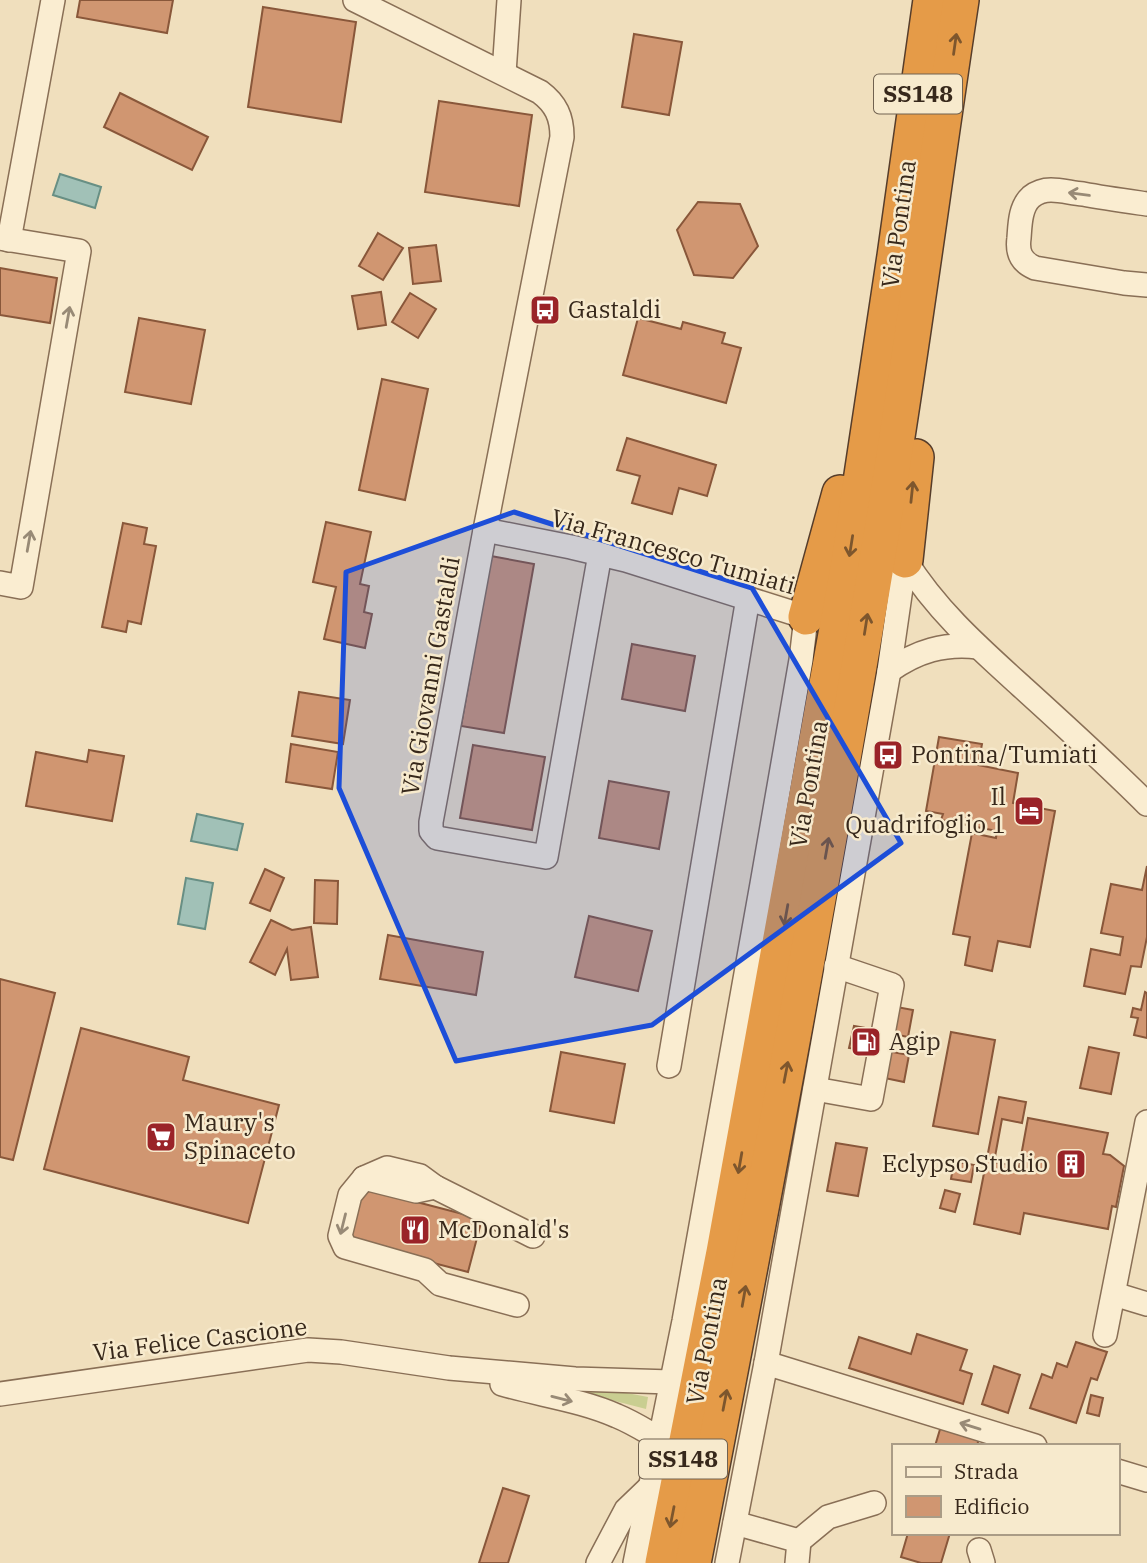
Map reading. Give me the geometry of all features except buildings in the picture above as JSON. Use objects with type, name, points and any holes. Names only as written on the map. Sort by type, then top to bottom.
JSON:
[{"type":"highway","name":"Via Pontina","points":[[919,186],[931,0]]},
{"type":"highway","name":"Via Pontina","points":[[693,1563],[734,1360],[771,999],[848,568],[889,297],[919,186],[961,0]]},
{"type":"highway","points":[[905,560],[925,364],[931,273],[919,186]]},
{"type":"highway","points":[[806,617],[919,186]]},
{"type":"highway","name":"Via Pontina","points":[[663,1563],[734,1360]]},
{"type":"street","points":[[0,583],[21,587],[79,251],[5,239],[53,0]]},
{"type":"street","points":[[355,0],[504,73],[509,0]]},
{"type":"street","name":"Via Giovanni Gastaldi","points":[[504,73],[547,97],[558,112],[562,137],[431,822],[431,831],[438,838],[545,857],[600,554]]},
{"type":"street","points":[[1147,204],[1050,190],[1041,192],[1024,206],[1018,246],[1022,259],[1034,268],[1147,285]]},
{"type":"street","name":"Via Francesco Tumiati","points":[[485,530],[600,554],[806,617]]},
{"type":"street","points":[[905,560],[936,604],[978,647],[1147,804]]},
{"type":"street","name":"Via Pontina","points":[[727,1563],[735,1523],[734,1360],[815,1089],[889,670],[905,560]]},
{"type":"street","points":[[669,1066],[748,598]]},
{"type":"street","name":"Via Pontina","points":[[635,1563],[684,1321],[762,884],[806,617]]},
{"type":"street","points":[[889,670],[910,657],[934,648],[978,647]]},
{"type":"street","points":[[815,1089],[871,1099],[892,985],[836,966]]},
{"type":"street","points":[[1105,1335],[1147,1122]]},
{"type":"street","points":[[517,1305],[440,1284],[425,1270],[345,1247],[340,1236],[350,1195],[364,1178],[387,1168],[420,1176],[435,1187],[533,1236]]},
{"type":"street","points":[[1114,1294],[1147,1304]]},
{"type":"street","name":"Via Felice Cascione","points":[[0,1394],[308,1350],[341,1352],[449,1368],[575,1379],[671,1382]]},
{"type":"street","points":[[734,1360],[1028,1444]]},
{"type":"street","name":"Via Felice Cascione","points":[[449,1368],[607,1412],[638,1425],[660,1439]]},
{"type":"street","points":[[1119,1472],[1147,1480]]},
{"type":"street","points":[[598,1563],[626,1510],[651,1486]]},
{"type":"street","points":[[735,1523],[798,1552],[828,1517],[874,1503]]},
{"type":"highlighted area","points":[[514,512],[752,588],[901,843],[652,1025],[456,1061],[339,788],[346,572]]},
{"type":"green space","points":[[584,1388],[648,1397],[646,1409],[584,1393]]},
{"type":"water","points":[[60,174],[101,187],[95,208],[53,195]]},
{"type":"water","points":[[197,814],[243,824],[237,850],[191,841]]},
{"type":"water","points":[[186,878],[213,883],[205,929],[178,924]]},
{"type":"place","name":"Gastaldi","points":[[545,310]]},
{"type":"place","name":"Pontina/Tumiati","points":[[888,755]]},
{"type":"place","name":"Il Quadrifoglio 1","points":[[1029,811]]},
{"type":"place","name":"Agip","points":[[866,1042]]},
{"type":"place","name":"Maury's Spinaceto","points":[[161,1137]]},
{"type":"place","name":"Eclypso Studio","points":[[1071,1164]]},
{"type":"place","name":"McDonald's","points":[[415,1230]]}]
